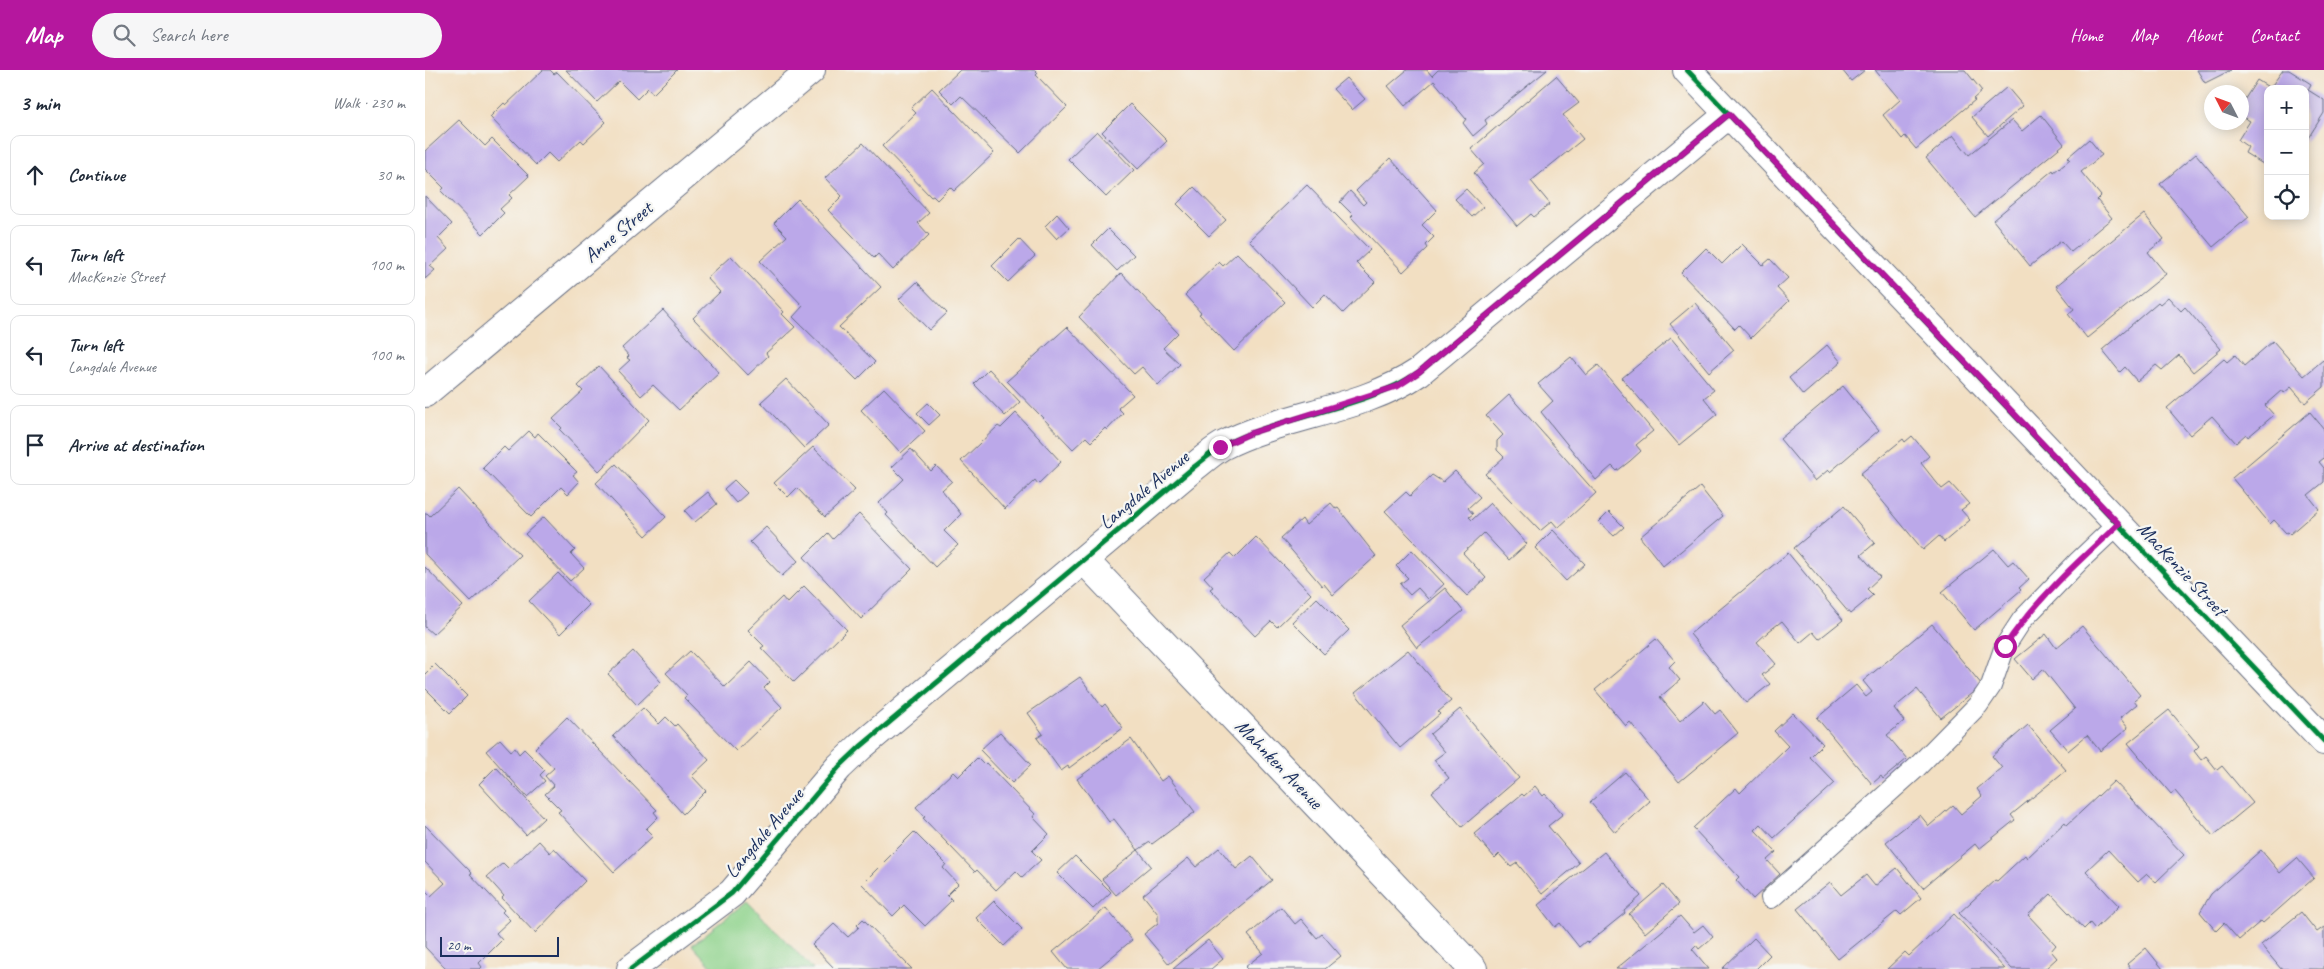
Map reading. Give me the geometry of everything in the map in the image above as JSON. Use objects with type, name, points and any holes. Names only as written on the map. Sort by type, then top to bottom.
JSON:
[{"type":"street","name":"Anne Street","points":[[425,393],[811,70]]},
{"type":"street","name":"MacKenzie Street","points":[[1687,70],[2324,741]]},
{"type":"street","name":"Langdale Avenue","points":[[631,969],[733,893],[839,767],[860,747],[1220,447],[1251,433],[1398,386],[1419,372],[1729,114]]},
{"type":"street","name":"Mahnken Avenue","points":[[1084,560],[1473,969]]},
{"type":"lane","points":[[1771,898],[1915,768],[1978,705],[1991,686],[2005,646],[2022,620],[2079,560],[2119,524]]},
{"type":"green space","points":[[747,901],[813,969],[714,969],[692,945]]},
{"type":"building","points":[[543,70],[550,70],[554,74],[557,72],[606,122],[584,143],[581,140],[557,162],[548,153],[536,165],[490,117],[504,103],[506,105]]},
{"type":"building","points":[[566,70],[677,70],[653,94],[648,88],[637,99],[619,81],[597,102]]},
{"type":"building","points":[[960,70],[1035,70],[1038,73],[1036,75],[1067,107],[1020,153],[961,96],[953,104],[939,90]]},
{"type":"building","points":[[1407,70],[1427,70],[1432,76],[1438,70],[1547,70],[1485,120],[1487,124],[1473,136],[1463,123],[1466,119],[1434,81],[1405,106],[1388,86]]},
{"type":"building","points":[[1842,70],[1865,70],[1851,81]]},
{"type":"building","points":[[1875,70],[1965,70],[1982,91],[1973,99],[1975,100],[1916,149],[1905,136],[1902,139],[1883,115],[1900,100]]},
{"type":"building","points":[[2197,70],[2231,70],[2205,83]]},
{"type":"building","points":[[2283,70],[2289,70],[2311,84],[2309,88],[2309,85],[2272,85]]},
{"type":"building","points":[[1556,76],[1579,103],[1563,115],[1583,139],[1531,181],[1550,204],[1534,217],[1531,214],[1517,226],[1474,173],[1484,164],[1471,149]]},
{"type":"building","points":[[1346,78],[1365,99],[1352,110],[1333,89]]},
{"type":"building","points":[[2257,80],[2265,85],[2264,165],[2245,153],[2248,147],[2238,140],[2244,130],[2249,130],[2249,92]]},
{"type":"building","points":[[2007,87],[2023,106],[1988,136],[1972,117]]},
{"type":"building","points":[[932,88],[994,153],[954,191],[950,187],[937,200],[933,196],[931,197],[882,146],[916,113],[911,108]]},
{"type":"building","points":[[2309,91],[2324,100],[2324,113],[2309,137]]},
{"type":"building","points":[[1130,104],[1167,141],[1138,169],[1102,132]]},
{"type":"building","points":[[2041,115],[2064,144],[1975,217],[1926,158],[1953,135],[1969,155],[2012,120],[2022,131]]},
{"type":"building","points":[[459,120],[485,146],[492,139],[529,176],[509,195],[512,198],[500,209],[504,213],[483,234],[441,191],[444,188],[425,169],[425,151]]},
{"type":"building","points":[[1097,131],[1134,170],[1106,197],[1068,159]]},
{"type":"building","points":[[2089,139],[2102,155],[2081,172],[2101,196],[2097,200],[2112,218],[2071,252],[2061,241],[2030,266],[1993,220],[2053,170],[2054,172],[2070,159],[2068,157]]},
{"type":"building","points":[[863,143],[929,213],[918,223],[929,235],[893,270],[878,254],[874,258],[828,210],[842,196],[825,178]]},
{"type":"building","points":[[2196,154],[2249,217],[2213,247],[2160,184]]},
{"type":"building","points":[[1390,158],[1437,210],[1422,225],[1434,237],[1426,245],[1428,248],[1403,272],[1351,217],[1353,215],[1340,202],[1350,191],[1363,205],[1366,202],[1356,191]]},
{"type":"building","points":[[1307,185],[1370,250],[1356,263],[1375,282],[1343,313],[1325,294],[1312,307],[1249,240]]},
{"type":"building","points":[[1194,187],[1226,220],[1209,236],[1177,204]]},
{"type":"building","points":[[1466,189],[1483,207],[1472,217],[1455,199]]},
{"type":"building","points":[[425,196],[452,224],[438,238],[448,249],[430,266],[435,270],[425,279]]},
{"type":"building","points":[[798,199],[881,287],[839,327],[875,362],[857,380],[793,317],[803,306],[760,261],[787,236],[774,223]]},
{"type":"building","points":[[1057,214],[1069,228],[1057,239],[1045,226]]},
{"type":"building","points":[[2144,214],[2164,239],[2148,252],[2166,274],[2087,338],[2068,314],[2074,309],[2056,286]]},
{"type":"building","points":[[1108,229],[1134,255],[1117,271],[1092,245]]},
{"type":"building","points":[[1019,239],[1035,256],[1008,282],[992,266]]},
{"type":"building","points":[[1742,244],[1763,265],[1770,259],[1788,278],[1777,288],[1789,301],[1751,338],[1739,325],[1735,329],[1681,273],[1706,248],[1722,264]]},
{"type":"building","points":[[1237,253],[1285,302],[1234,351],[1199,314],[1201,313],[1185,295],[1219,262],[1223,266]]},
{"type":"building","points":[[731,256],[784,312],[782,314],[795,327],[766,353],[768,356],[748,375],[693,318],[720,292],[707,278]]},
{"type":"building","points":[[1121,273],[1178,333],[1163,348],[1180,364],[1158,385],[1142,367],[1134,374],[1079,317]]},
{"type":"building","points":[[917,282],[947,313],[929,330],[899,299]]},
{"type":"building","points":[[2168,297],[2181,311],[2185,307],[2221,349],[2193,372],[2179,355],[2162,370],[2156,365],[2137,381],[2125,367],[2120,372],[2102,350],[2158,302],[2160,304]]},
{"type":"building","points":[[1695,303],[1734,350],[1709,372],[1670,324]]},
{"type":"building","points":[[663,310],[719,373],[679,410],[653,385],[641,396],[618,371],[630,360],[622,348]]},
{"type":"building","points":[[1067,327],[1133,395],[1118,408],[1123,413],[1107,430],[1105,428],[1091,442],[1086,437],[1073,449],[1007,381]]},
{"type":"building","points":[[1671,338],[1714,390],[1704,398],[1717,414],[1679,445],[1622,378]]},
{"type":"building","points":[[2273,341],[2304,376],[2323,360],[2324,387],[2305,403],[2291,387],[2284,393],[2282,390],[2265,405],[2274,415],[2248,437],[2246,434],[2236,443],[2212,416],[2190,435],[2167,408],[2224,359],[2227,362],[2235,355],[2244,366]]},
{"type":"building","points":[[1827,345],[1841,362],[1803,395],[1789,378]]},
{"type":"building","points":[[1571,357],[1586,375],[1598,365],[1653,431],[1636,445],[1641,451],[1630,461],[1617,471],[1612,466],[1596,480],[1541,412],[1553,401],[1538,384]]},
{"type":"building","points":[[599,366],[649,420],[599,471],[560,430],[562,428],[553,419],[583,391],[578,386]]},
{"type":"building","points":[[989,369],[1020,402],[1005,416],[974,384]]},
{"type":"building","points":[[786,379],[829,425],[804,448],[761,402]]},
{"type":"building","points":[[1843,386],[1879,430],[1830,472],[1828,470],[1815,481],[1780,439]]},
{"type":"building","points":[[884,388],[925,431],[901,453],[861,410]]},
{"type":"building","points":[[1509,395],[1596,493],[1558,528],[1552,521],[1540,531],[1485,474],[1504,457],[1497,450],[1497,441],[1503,435],[1486,416]]},
{"type":"building","points":[[928,403],[940,415],[929,425],[917,413]]},
{"type":"building","points":[[2310,412],[2324,429],[2324,458],[2319,462],[2324,468],[2324,482],[2308,495],[2319,509],[2290,534],[2286,533],[2274,520],[2270,524],[2232,478]]},
{"type":"building","points":[[1016,413],[1061,462],[1038,484],[1035,480],[1005,509],[961,461],[998,426],[1001,428]]},
{"type":"building","points":[[529,431],[535,437],[538,433],[577,472],[573,475],[579,482],[568,494],[561,487],[531,517],[483,468],[504,447],[508,451]]},
{"type":"building","points":[[1912,436],[1929,456],[1921,463],[1942,489],[1950,483],[1969,504],[1961,510],[1970,520],[1944,542],[1939,536],[1923,550],[1860,474],[1903,439],[1905,442]]},
{"type":"building","points":[[813,447],[855,490],[825,517],[797,488],[788,497],[774,483]]},
{"type":"building","points":[[911,449],[931,471],[936,466],[952,481],[942,490],[961,514],[944,531],[958,545],[935,567],[886,515],[888,513],[879,503],[904,479],[892,467]]},
{"type":"building","points":[[616,464],[666,517],[646,536],[596,483]]},
{"type":"building","points":[[1455,471],[1480,497],[1468,508],[1473,514],[1469,517],[1472,520],[1490,503],[1527,544],[1509,560],[1484,533],[1463,553],[1486,578],[1467,596],[1385,511],[1406,492],[1410,496],[1432,475],[1443,482]]},
{"type":"building","points":[[734,480],[747,493],[736,503],[724,489]]},
{"type":"building","points":[[1700,487],[1723,516],[1663,566],[1640,537]]},
{"type":"building","points":[[458,489],[520,555],[471,602],[425,554],[425,514],[427,513],[430,516]]},
{"type":"building","points":[[708,492],[717,504],[695,522],[685,511]]},
{"type":"building","points":[[1331,503],[1336,509],[1338,508],[1376,556],[1333,595],[1324,584],[1322,586],[1281,538],[1302,519],[1306,525]]},
{"type":"building","points":[[1844,506],[1875,543],[1861,555],[1880,577],[1867,589],[1873,595],[1850,614],[1794,548]]},
{"type":"building","points":[[1609,512],[1624,527],[1614,536],[1599,522]]},
{"type":"building","points":[[859,514],[912,569],[861,619],[804,557],[828,533],[833,539]]},
{"type":"building","points":[[544,517],[575,550],[571,554],[584,568],[570,581],[525,534]]},
{"type":"building","points":[[766,527],[798,561],[782,576],[750,542]]},
{"type":"building","points":[[1553,530],[1585,564],[1566,581],[1535,548]]},
{"type":"building","points":[[1256,537],[1311,594],[1277,627],[1271,621],[1255,636],[1210,589],[1213,587],[1204,577],[1230,553],[1235,558]]},
{"type":"building","points":[[1994,549],[2008,565],[2013,561],[2029,579],[2019,588],[2021,590],[1974,630],[1942,592]]},
{"type":"building","points":[[1412,550],[1444,584],[1428,599],[1418,588],[1410,595],[1400,584],[1408,578],[1396,566]]},
{"type":"building","points":[[1788,553],[1843,620],[1819,639],[1813,632],[1800,643],[1782,621],[1769,631],[1757,642],[1776,664],[1762,675],[1770,684],[1746,703],[1690,634]]},
{"type":"building","points":[[425,567],[463,606],[433,634],[425,627]]},
{"type":"building","points":[[558,573],[589,605],[560,634],[529,601]]},
{"type":"building","points":[[804,586],[847,630],[794,682],[761,648],[764,646],[748,630],[782,597],[787,603]]},
{"type":"building","points":[[1445,588],[1463,611],[1417,648],[1400,625]]},
{"type":"building","points":[[1317,598],[1349,630],[1324,654],[1292,622]]},
{"type":"building","points":[[1932,624],[1982,685],[1941,718],[1917,689],[1894,708],[1904,721],[1887,735],[1907,759],[1883,779],[1881,776],[1872,784],[1817,718],[1856,685],[1866,697],[1872,692],[1863,681]]},
{"type":"building","points":[[2082,626],[2140,695],[2134,700],[2137,704],[2120,718],[2128,728],[2100,751],[2087,735],[2068,751],[2050,730],[2075,709],[2043,669],[2032,679],[2015,659],[2046,634],[2056,648]]},
{"type":"building","points":[[1656,639],[1675,661],[1669,667],[1680,680],[1660,697],[1680,721],[1704,701],[1715,714],[1720,710],[1738,733],[1679,782],[1630,722],[1626,726],[1595,690]]},
{"type":"building","points":[[1408,650],[1451,701],[1438,712],[1440,714],[1400,748],[1355,693]]},
{"type":"building","points":[[633,651],[661,682],[637,705],[608,674]]},
{"type":"building","points":[[690,651],[725,687],[751,662],[770,682],[764,688],[782,707],[736,751],[684,698],[687,695],[666,673]]},
{"type":"building","points":[[435,664],[467,696],[450,713],[425,688],[425,674]]},
{"type":"building","points":[[1080,677],[1102,707],[1105,704],[1123,728],[1069,768],[1068,766],[1061,771],[1037,738],[1043,734],[1028,713]]},
{"type":"building","points":[[643,708],[659,724],[666,717],[675,726],[677,724],[709,760],[692,776],[706,791],[683,814],[613,736]]},
{"type":"building","points":[[1460,709],[1519,778],[1462,827],[1432,792],[1449,778],[1434,760],[1445,752],[1430,734]]},
{"type":"building","points":[[2169,710],[2199,746],[2194,751],[2201,760],[2206,756],[2217,770],[2222,766],[2253,803],[2213,836],[2175,791],[2171,794],[2128,743]]},
{"type":"building","points":[[1793,713],[1823,744],[1810,757],[1835,783],[1774,838],[1761,824],[1755,830],[1776,852],[1767,860],[1780,874],[1753,899],[1736,880],[1739,877],[1693,828],[1736,788],[1740,793],[1788,746],[1774,731]]},
{"type":"building","points":[[567,717],[657,810],[654,812],[658,817],[646,829],[653,836],[614,872],[558,812],[561,810],[545,794],[554,786],[545,776],[554,768],[535,748]]},
{"type":"building","points":[[2028,725],[2066,770],[2011,815],[2015,820],[1979,849],[1975,844],[1923,888],[1886,842],[1920,815],[1929,826],[1953,805],[1961,814],[1982,796],[1977,789],[2002,768],[1992,756]]},
{"type":"building","points":[[1000,732],[1031,765],[1012,783],[980,750]]},
{"type":"building","points":[[500,739],[511,751],[515,748],[519,754],[524,749],[545,770],[540,775],[545,781],[527,797],[486,751]]},
{"type":"building","points":[[1131,739],[1161,781],[1168,776],[1195,812],[1152,844],[1150,842],[1138,850],[1114,819],[1109,822],[1077,779]]},
{"type":"building","points":[[977,758],[984,765],[986,763],[1035,814],[1033,817],[1049,834],[1032,851],[1041,860],[1022,877],[1016,871],[996,890],[977,870],[975,872],[923,818],[925,817],[916,807],[953,772],[958,777]]},
{"type":"building","points":[[496,767],[544,818],[526,835],[479,784]]},
{"type":"building","points":[[1625,772],[1650,801],[1615,832],[1590,802]]},
{"type":"building","points":[[2114,781],[2184,855],[2156,882],[2147,874],[2138,882],[2108,850],[2086,871],[2119,906],[2095,929],[2090,923],[2084,929],[2051,894],[2028,915],[2056,945],[2051,951],[2057,958],[2045,969],[2012,969],[1959,913],[2025,855],[2027,858],[2065,822],[2067,825]]},
{"type":"building","points":[[1535,786],[1563,814],[1548,826],[1579,863],[1542,894],[1517,863],[1511,867],[1499,854],[1495,858],[1474,834],[1522,794],[1524,796]]},
{"type":"building","points":[[425,825],[472,873],[470,874],[504,910],[502,912],[510,920],[496,933],[502,940],[479,963],[482,967],[480,969],[446,969],[425,947],[425,890],[431,896],[445,883],[425,862]]},
{"type":"building","points":[[914,832],[946,864],[943,868],[958,884],[947,895],[952,900],[925,926],[904,905],[893,916],[862,884]]},
{"type":"building","points":[[539,841],[550,853],[554,848],[585,881],[535,933],[502,898],[504,896],[487,877],[503,863],[509,869]]},
{"type":"building","points":[[1219,848],[1236,869],[1252,856],[1272,880],[1169,964],[1144,934],[1158,923],[1158,914],[1143,895],[1188,858],[1196,867]]},
{"type":"building","points":[[1138,850],[1151,866],[1116,895],[1102,879]]},
{"type":"building","points":[[2261,850],[2280,873],[2297,858],[2314,878],[2263,923],[2261,921],[2239,940],[2224,923],[2216,931],[2200,912],[2211,894]]},
{"type":"building","points":[[1604,852],[1641,896],[1624,911],[1625,913],[1588,943],[1586,941],[1579,947],[1560,923],[1555,927],[1538,905]]},
{"type":"building","points":[[1075,856],[1111,892],[1093,909],[1057,873]]},
{"type":"building","points":[[1897,868],[1921,898],[1901,915],[1897,911],[1838,959],[1797,909],[1830,882],[1841,895],[1866,875],[1875,886]]},
{"type":"building","points":[[1663,885],[1679,904],[1645,933],[1629,914]]},
{"type":"building","points":[[994,901],[1022,929],[1004,946],[976,918]]},
{"type":"building","points":[[1281,907],[1295,924],[1301,919],[1317,938],[1322,934],[1341,956],[1325,969],[1247,969],[1245,967],[1263,953],[1248,935]]},
{"type":"building","points":[[1106,908],[1132,940],[1097,969],[1067,969],[1053,952]]},
{"type":"building","points":[[2301,912],[2317,932],[2324,927],[2324,969],[2281,969],[2261,945]]},
{"type":"building","points":[[1954,914],[2005,969],[1887,969],[1905,952],[1909,956]]},
{"type":"building","points":[[1680,916],[1694,932],[1703,925],[1713,937],[1699,949],[1696,945],[1692,949],[1709,969],[1616,969]]},
{"type":"building","points":[[863,919],[912,969],[835,969],[812,945],[834,924],[848,937],[859,927],[857,925]]},
{"type":"building","points":[[1754,938],[1770,955],[1756,969],[1722,969]]},
{"type":"building","points":[[1208,940],[1223,959],[1211,969],[1173,969]]},
{"type":"building","points":[[2146,948],[2163,969],[2131,969],[2127,964]]},
{"type":"cycle path","points":[[1687,70],[2324,741]]},
{"type":"cycle path","points":[[631,969],[732,893],[839,767],[860,747],[1208,456],[1222,446],[1246,435],[1372,396],[1419,372],[1729,114]]},
{"type":"route","points":[[1220,447],[1251,433],[1398,386],[1419,372],[1729,114],[2119,524],[2079,560],[2022,620],[2005,646]]}]
